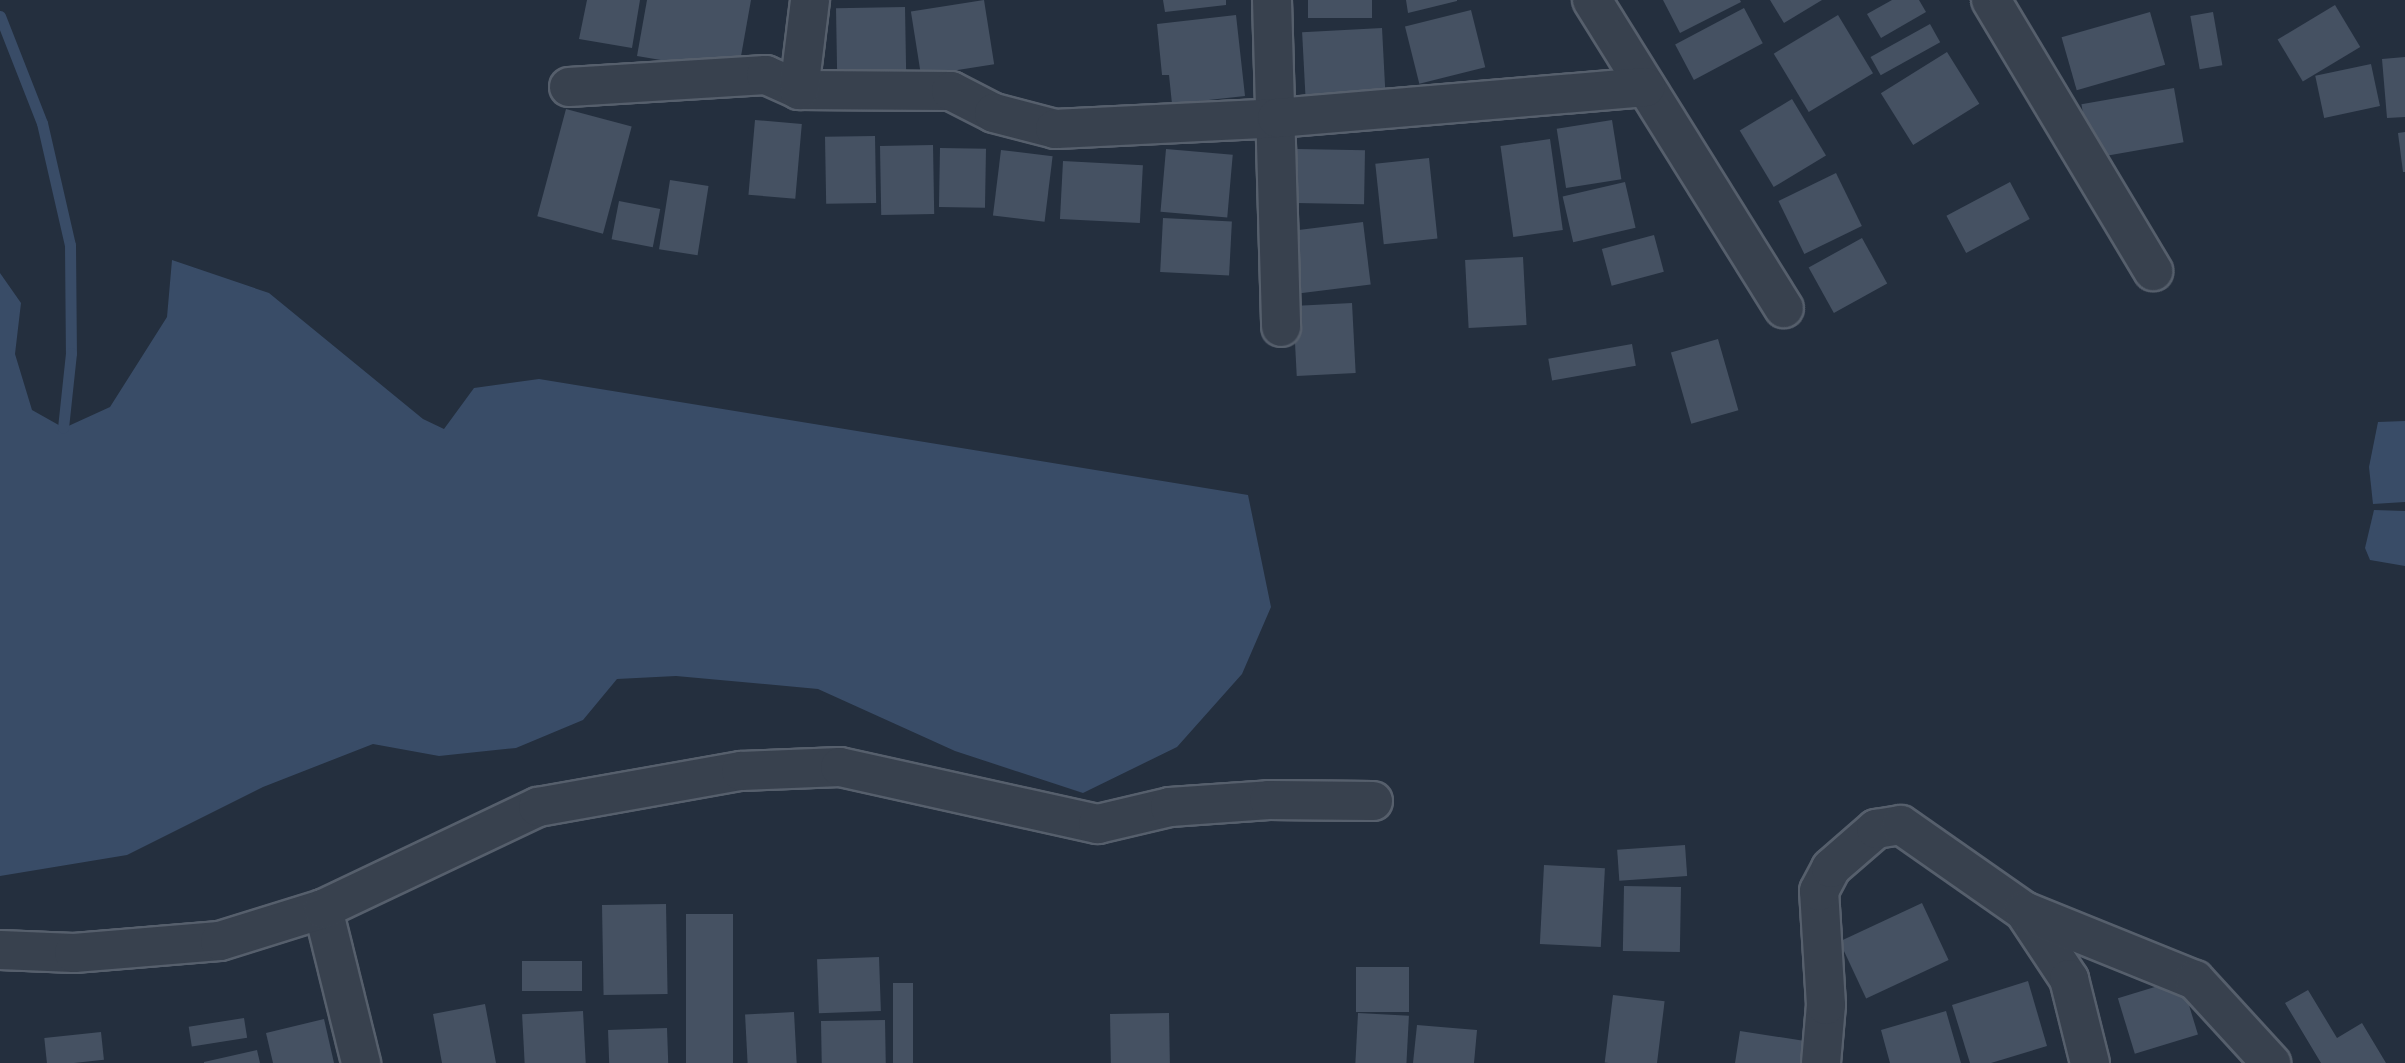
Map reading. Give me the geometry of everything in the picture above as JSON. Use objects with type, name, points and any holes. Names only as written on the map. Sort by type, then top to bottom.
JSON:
[{"type":"street","points":[[799,90],[810,0]]},
{"type":"street","points":[[1272,0],[1281,327]]},
{"type":"street","points":[[1592,0],[1784,308]]},
{"type":"street","points":[[1991,0],[2153,271]]},
{"type":"street","points":[[569,87],[766,75],[799,90],[951,91],[994,113],[1055,129],[1277,118],[1646,87]]},
{"type":"street","points":[[0,950],[74,953],[220,941],[323,909],[538,807],[741,771],[840,767],[1098,824],[1170,807],[1269,800],[1373,801]]},
{"type":"street","points":[[1821,1063],[1826,1005],[1819,891],[1831,868],[1876,829],[1901,825],[2024,911],[2195,980],[2271,1063]]},
{"type":"street","points":[[323,909],[361,1063]]},
{"type":"street","points":[[2024,911],[2069,979],[2090,1063]]},
{"type":"water","points":[[172,260],[269,293],[423,419],[444,429],[474,388],[539,379],[1248,495],[1271,607],[1242,674],[1177,747],[1083,793],[955,751],[818,689],[676,676],[617,679],[583,720],[516,748],[439,756],[373,744],[263,787],[127,855],[0,876],[0,273],[21,303],[15,354],[32,410],[64,428],[110,407],[167,317]]},
{"type":"water","points":[[2405,421],[2405,502],[2373,504],[2369,467],[2378,422]]},
{"type":"water","points":[[2374,510],[2405,511],[2405,566],[2370,560],[2365,548]]},
{"type":"building","points":[[587,0],[640,0],[632,48],[579,39]]},
{"type":"building","points":[[647,0],[751,0],[738,73],[637,56]]},
{"type":"building","points":[[984,0],[994,64],[921,76],[911,12]]},
{"type":"building","points":[[1163,0],[1226,0],[1226,5],[1165,12]]},
{"type":"building","points":[[1308,0],[1372,0],[1372,18],[1308,18]]},
{"type":"building","points":[[1406,0],[1457,0],[1457,1],[1408,13]]},
{"type":"building","points":[[1663,0],[1740,0],[1741,2],[1680,33]]},
{"type":"building","points":[[1770,0],[1822,0],[1784,23]]},
{"type":"building","points":[[1892,0],[1919,0],[1926,12],[1881,38],[1867,14]]},
{"type":"building","points":[[2335,5],[2360,47],[2303,82],[2278,40]]},
{"type":"building","points":[[905,7],[906,71],[837,72],[836,8]]},
{"type":"building","points":[[1744,8],[1763,43],[1694,80],[1675,45]]},
{"type":"building","points":[[1471,10],[1485,67],[1419,84],[1405,26]]},
{"type":"building","points":[[2150,12],[2165,65],[2077,90],[2062,37]]},
{"type":"building","points":[[2213,12],[2222,65],[2200,69],[2190,16]]},
{"type":"building","points":[[1236,15],[1245,96],[1172,104],[1169,75],[1162,75],[1157,24]]},
{"type":"building","points":[[1838,15],[1873,73],[1809,112],[1774,54]]},
{"type":"building","points":[[1930,24],[1940,42],[1881,75],[1871,57]]},
{"type":"building","points":[[1382,28],[1386,95],[1306,99],[1302,32]]},
{"type":"building","points":[[1947,52],[1979,104],[1913,145],[1881,93]]},
{"type":"building","points":[[2405,57],[2405,117],[2387,118],[2382,59]]},
{"type":"building","points":[[2371,64],[2380,106],[2324,118],[2315,76]]},
{"type":"building","points":[[2174,88],[2184,142],[2091,158],[2081,104]]},
{"type":"building","points":[[1792,99],[1826,156],[1774,187],[1740,130]]},
{"type":"building","points":[[566,109],[632,127],[603,234],[537,216]]},
{"type":"building","points":[[755,120],[802,124],[795,199],[748,195]]},
{"type":"building","points":[[1612,120],[1621,179],[1566,188],[1557,129]]},
{"type":"building","points":[[2405,132],[2405,172],[2403,172],[2398,133]]},
{"type":"building","points":[[875,136],[876,203],[826,204],[825,137]]},
{"type":"building","points":[[1550,139],[1563,230],[1513,237],[1500,146]]},
{"type":"building","points":[[933,145],[934,214],[881,215],[880,146]]},
{"type":"building","points":[[940,148],[986,149],[985,208],[939,207]]},
{"type":"building","points":[[1166,149],[1233,155],[1227,218],[1161,212]]},
{"type":"building","points":[[1297,149],[1365,150],[1364,204],[1296,203]]},
{"type":"building","points":[[1001,150],[1053,156],[1045,222],[993,216]]},
{"type":"building","points":[[1429,158],[1437,239],[1384,244],[1375,164]]},
{"type":"building","points":[[1063,161],[1143,165],[1140,223],[1060,219]]},
{"type":"building","points":[[1836,173],[1862,226],[1804,254],[1778,201]]},
{"type":"building","points":[[670,180],[709,186],[698,255],[659,249]]},
{"type":"building","points":[[1625,182],[1636,228],[1573,242],[1563,196]]},
{"type":"building","points":[[2010,182],[2030,219],[1966,253],[1946,216]]},
{"type":"building","points":[[619,201],[660,209],[653,247],[612,239]]},
{"type":"building","points":[[1163,218],[1232,222],[1229,276],[1160,272]]},
{"type":"building","points":[[1363,222],[1371,285],[1296,294],[1289,231]]},
{"type":"building","points":[[1654,235],[1664,272],[1612,286],[1602,249]]},
{"type":"building","points":[[1862,238],[1887,283],[1834,313],[1809,268]]},
{"type":"building","points":[[1523,257],[1527,325],[1469,328],[1465,260]]},
{"type":"building","points":[[1352,303],[1356,373],[1297,376],[1293,306]]},
{"type":"building","points":[[1718,339],[1738,410],[1691,424],[1671,353]]},
{"type":"building","points":[[1632,344],[1636,366],[1552,380],[1548,359]]},
{"type":"building","points":[[1685,845],[1687,876],[1619,881],[1617,850]]},
{"type":"building","points":[[1544,865],[1605,868],[1601,947],[1540,944]]},
{"type":"building","points":[[1624,886],[1681,887],[1680,952],[1623,951]]},
{"type":"building","points":[[1922,903],[1949,960],[1866,999],[1840,941]]},
{"type":"building","points":[[666,904],[668,994],[604,995],[602,905]]},
{"type":"building","points":[[686,914],[733,914],[733,1063],[686,1063]]},
{"type":"building","points":[[879,957],[881,1011],[819,1013],[817,959]]},
{"type":"building","points":[[522,961],[582,961],[582,991],[522,991]]},
{"type":"building","points":[[1356,967],[1409,967],[1409,1012],[1356,1012]]},
{"type":"building","points":[[2181,979],[2198,1034],[2135,1054],[2118,998]]},
{"type":"building","points":[[2028,981],[2047,1046],[1991,1063],[1970,1063],[1952,1005]]},
{"type":"building","points":[[893,983],[913,983],[913,1063],[893,1063]]},
{"type":"building","points":[[2308,990],[2337,1038],[2362,1023],[2386,1063],[2321,1063],[2285,1003]]},
{"type":"building","points":[[1613,995],[1665,1001],[1657,1063],[1605,1062]]},
{"type":"building","points":[[485,1004],[496,1063],[442,1063],[433,1014]]},
{"type":"building","points":[[583,1011],[586,1063],[525,1063],[522,1014]]},
{"type":"building","points":[[1946,1011],[1961,1063],[1890,1063],[1881,1030]]},
{"type":"building","points":[[794,1012],[797,1063],[748,1063],[745,1015]]},
{"type":"building","points":[[1169,1013],[1170,1063],[1111,1063],[1110,1014]]},
{"type":"building","points":[[1358,1013],[1409,1016],[1406,1063],[1355,1063]]},
{"type":"building","points":[[244,1018],[247,1038],[192,1047],[189,1027]]},
{"type":"building","points":[[324,1019],[334,1063],[273,1063],[266,1033]]},
{"type":"building","points":[[885,1020],[886,1063],[822,1063],[821,1021]]},
{"type":"building","points":[[1417,1025],[1477,1030],[1474,1063],[1413,1063]]},
{"type":"building","points":[[667,1028],[668,1063],[609,1063],[608,1030]]},
{"type":"building","points":[[1740,1031],[1805,1041],[1801,1063],[1735,1063]]},
{"type":"building","points":[[101,1032],[104,1060],[47,1063],[44,1038]]},
{"type":"building","points":[[257,1050],[260,1063],[204,1063],[204,1062]]},
{"type":"waterway","points":[[0,16],[42,123],[70,245],[71,353],[63,428]]}]
